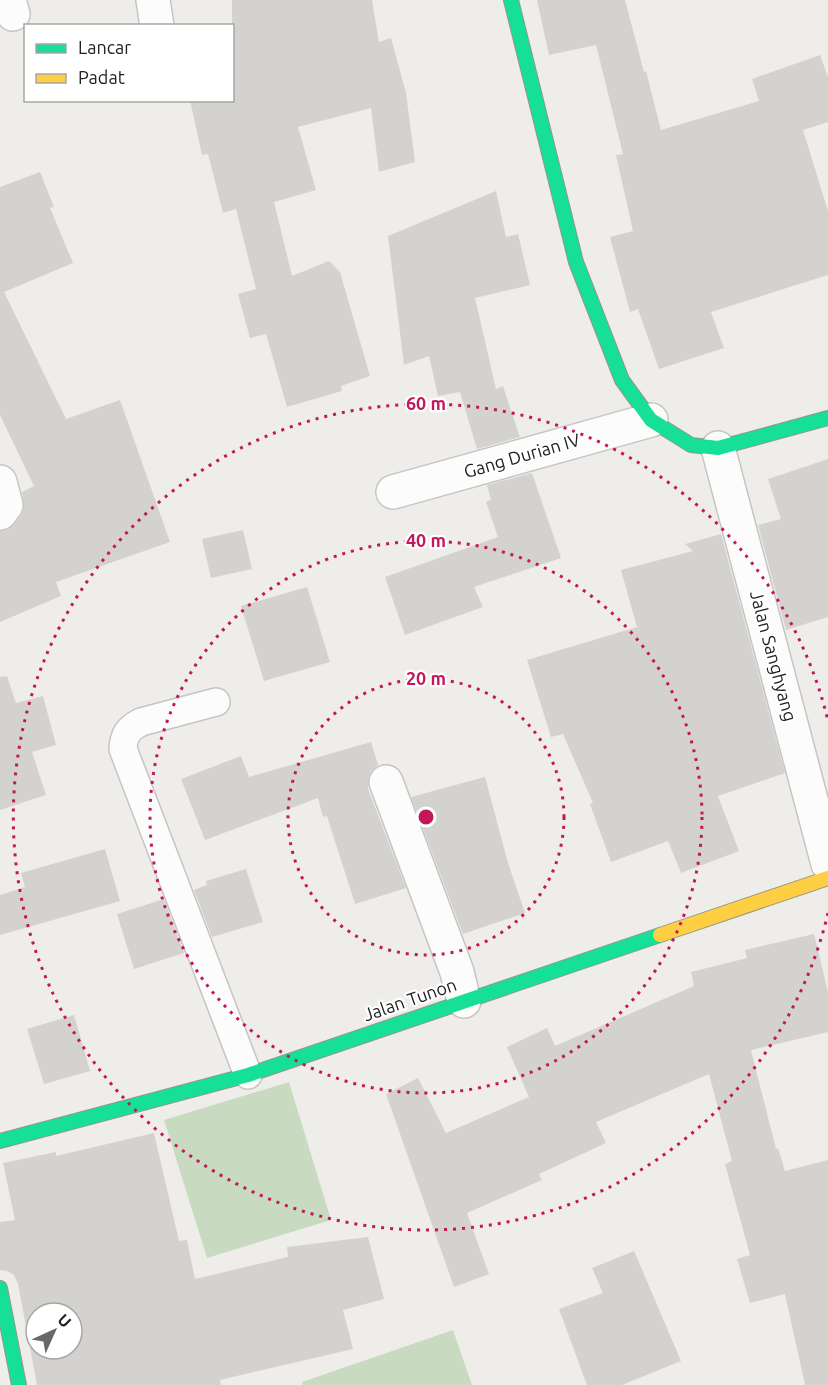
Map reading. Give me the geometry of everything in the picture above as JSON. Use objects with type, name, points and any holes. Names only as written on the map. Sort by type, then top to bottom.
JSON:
[{"type":"street","points":[[153,0],[157,24]]},
{"type":"street","points":[[511,0],[576,262],[622,380],[651,420],[691,445],[718,448],[828,418]]},
{"type":"street","name":"Gang Durian IV","points":[[393,492],[651,420]]},
{"type":"street","name":"Jalan Sanghyang","points":[[718,448],[828,864]]},
{"type":"street","points":[[386,782],[457,972],[464,1001]]},
{"type":"street","name":"Jalan Tunon","points":[[0,1141],[248,1075],[828,879]]},
{"type":"street","points":[[0,1288],[19,1385]]},
{"type":"lane","points":[[216,702],[141,722],[130,728],[124,736],[123,749],[248,1075]]},
{"type":"green space","points":[[289,1082],[331,1220],[207,1258],[164,1120]]},
{"type":"green space","points":[[453,1330],[472,1385],[303,1385],[302,1382]]},
{"type":"building","points":[[232,0],[372,0],[379,42],[391,38],[406,93],[415,162],[379,172],[371,108],[298,127],[316,190],[274,202],[292,276],[329,261],[340,272],[370,376],[341,386],[342,391],[287,407],[266,334],[250,338],[238,294],[256,289],[236,209],[223,213],[208,154],[202,155],[190,102],[234,102],[234,24],[232,24]]},
{"type":"building","points":[[537,0],[625,0],[661,130],[759,101],[752,79],[820,55],[828,77],[828,122],[803,130],[828,211],[828,275],[711,312],[724,348],[659,369],[638,309],[630,312],[610,237],[633,231],[616,155],[623,154],[596,45],[549,55]]},
{"type":"building","points":[[40,172],[54,207],[50,208],[73,263],[4,292],[66,419],[120,400],[170,542],[56,582],[61,596],[0,622],[0,531],[8,530],[21,516],[24,508],[22,492],[34,486],[0,415],[0,187]]},
{"type":"building","points":[[496,191],[506,237],[518,234],[530,285],[475,298],[496,389],[503,386],[520,437],[477,449],[460,392],[438,396],[429,356],[404,365],[388,236]]},
{"type":"building","points":[[828,459],[828,617],[786,630],[758,525],[781,519],[768,479]]},
{"type":"building","points":[[532,473],[561,558],[474,587],[483,607],[405,635],[385,577],[498,537],[486,502],[491,500],[487,485]]},
{"type":"building","points":[[243,530],[252,569],[211,578],[202,539]]},
{"type":"building","points":[[721,534],[785,773],[718,796],[739,851],[681,873],[668,841],[611,862],[590,804],[593,803],[563,734],[551,737],[527,660],[637,627],[621,570],[693,551],[685,544]]},
{"type":"building","points":[[307,587],[330,662],[264,681],[241,606]]},
{"type":"building","points":[[7,676],[16,703],[43,696],[56,745],[32,752],[46,795],[0,810],[0,677]]},
{"type":"building","points":[[371,742],[378,765],[371,771],[368,778],[368,789],[406,888],[355,904],[327,816],[323,817],[318,798],[205,840],[181,779],[241,756],[249,777]]},
{"type":"building","points":[[485,777],[508,863],[525,913],[463,934],[411,797]]},
{"type":"building","points":[[105,849],[120,901],[0,935],[0,895],[25,887],[21,873]]},
{"type":"building","points":[[246,869],[263,922],[212,937],[194,890],[207,885],[206,881]]},
{"type":"building","points":[[164,899],[184,953],[134,969],[117,914]]},
{"type":"building","points":[[814,934],[828,992],[828,1032],[751,1050],[776,1149],[778,1148],[785,1171],[828,1160],[828,1385],[805,1385],[785,1294],[750,1303],[737,1259],[750,1255],[725,1164],[732,1161],[709,1074],[596,1122],[606,1143],[539,1174],[542,1180],[467,1213],[489,1274],[454,1287],[386,1094],[418,1078],[446,1133],[529,1097],[507,1047],[547,1028],[555,1046],[694,986],[691,972],[747,958],[745,950]]},
{"type":"building","points":[[74,1015],[90,1071],[44,1084],[27,1029]]},
{"type":"building","points":[[154,1133],[179,1241],[187,1240],[195,1279],[288,1257],[287,1247],[368,1237],[384,1299],[343,1310],[353,1349],[220,1380],[221,1385],[37,1385],[32,1361],[84,1361],[84,1301],[24,1301],[24,1316],[14,1275],[0,1270],[0,1222],[15,1220],[3,1163],[56,1152],[56,1156]]},
{"type":"building","points":[[634,1251],[681,1361],[622,1385],[587,1385],[559,1309],[603,1293],[592,1268]]},
{"type":"traffic: fast","points":[[511,0],[576,262],[622,380],[651,420],[691,445],[718,448],[828,418]]},
{"type":"traffic: fast","points":[[0,1141],[248,1075],[660,935]]},
{"type":"traffic: fast","points":[[0,1288],[19,1385]]},
{"type":"traffic: slow","points":[[660,935],[828,878]]}]
